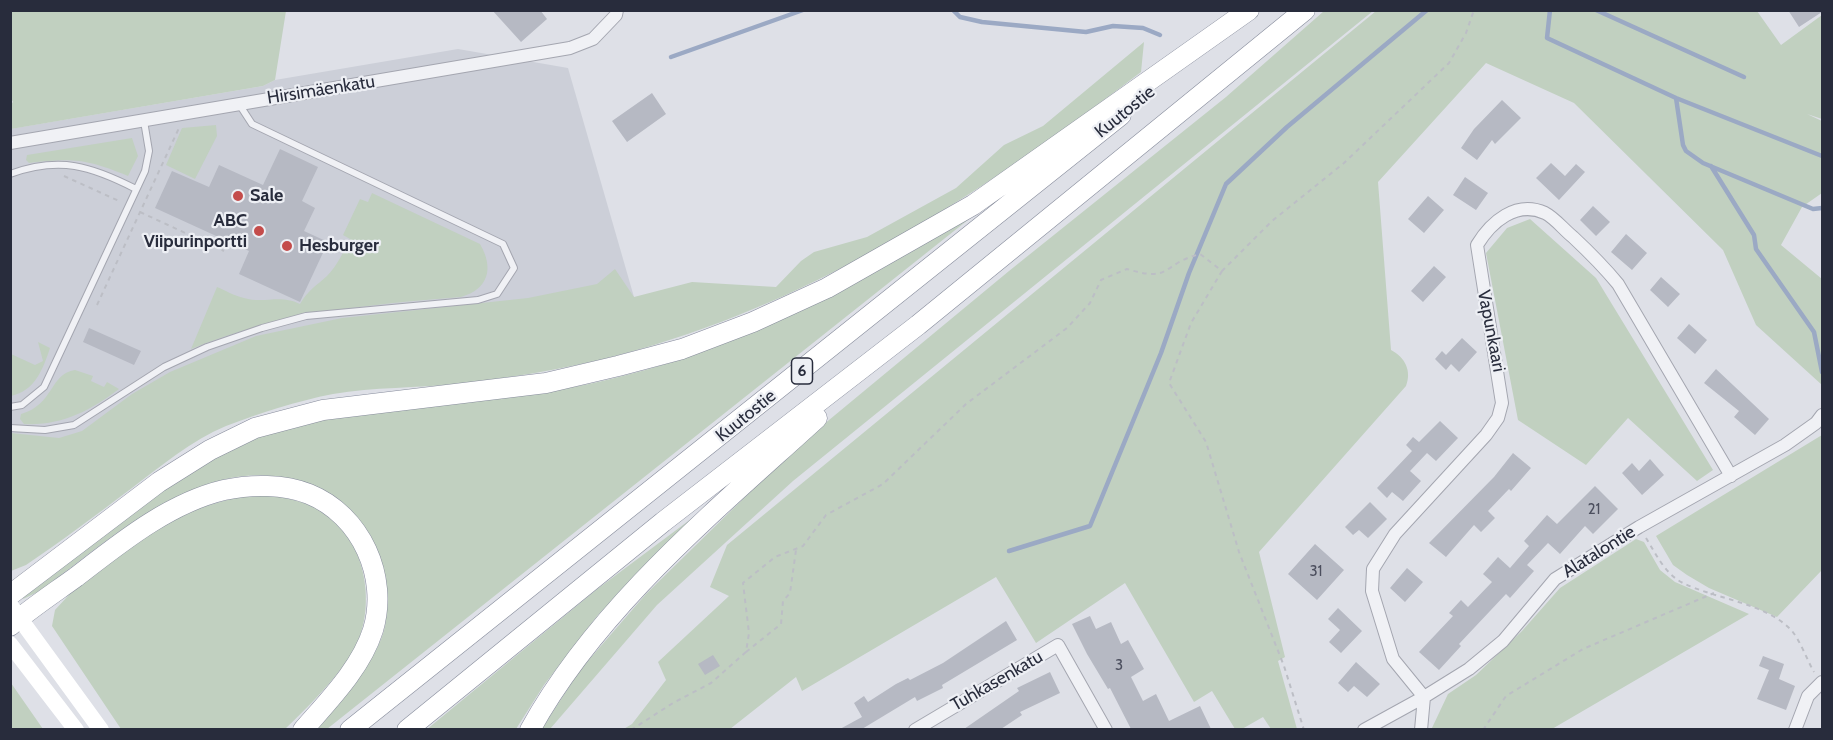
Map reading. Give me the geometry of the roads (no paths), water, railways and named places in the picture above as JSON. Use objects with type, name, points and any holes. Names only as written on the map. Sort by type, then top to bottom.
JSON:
[{"type":"highway","points":[[10,595],[159,482],[210,450],[255,428],[323,410],[535,384],[618,366],[712,338],[827,288],[973,205],[1251,10]]},
{"type":"highway","name":"Kuutostie","points":[[350,729],[561,564],[1251,10]]},
{"type":"highway","name":"Kuutostie","points":[[407,729],[663,522],[918,325],[1305,10]]},
{"type":"highway","points":[[530,729],[563,676],[656,569],[918,325]]},
{"type":"highway","points":[[14,616],[166,514],[197,499],[225,490],[259,486],[309,494],[337,511],[360,536],[373,568],[378,603],[368,643],[338,690],[303,729]]},
{"type":"main road","points":[[14,616],[102,729]]},
{"type":"main road","points":[[10,644],[76,729]]},
{"type":"street","name":"Hirsimäenkatu","points":[[10,143],[570,48],[593,39],[616,15],[617,10]]},
{"type":"street","name":"Vapunkaari","points":[[1424,697],[1393,659],[1372,591],[1373,569],[1395,534],[1486,435],[1498,418],[1502,403],[1500,380],[1477,244],[1488,226],[1514,210],[1529,208],[1546,213],[1598,260],[1618,284],[1731,476]]},
{"type":"street","name":"Alatalontie","points":[[1424,697],[1469,669],[1503,641],[1555,579],[1639,527],[1785,446],[1816,423],[1822,415]]},
{"type":"street","name":"Tuhkasenkatu","points":[[915,729],[1058,645],[1106,729]]},
{"type":"street","points":[[1795,729],[1808,696],[1821,682]]},
{"type":"street","points":[[1364,729],[1424,697]]},
{"type":"street","points":[[1421,729],[1424,697]]},
{"type":"lane","points":[[10,428],[45,430],[74,425],[164,367],[207,347],[262,328],[306,316],[478,300],[497,294],[514,268],[503,244],[252,124],[243,115],[238,103]]},
{"type":"lane","points":[[10,407],[22,405],[44,387],[145,171],[149,151],[143,119]]},
{"type":"lane","points":[[10,174],[43,166],[79,165],[136,189]]},
{"type":"waterway","points":[[671,57],[803,10]]},
{"type":"waterway","points":[[953,10],[960,17],[982,22],[1086,32],[1113,26],[1143,28],[1160,35]]},
{"type":"waterway","points":[[1009,551],[1090,526],[1161,353],[1189,273],[1226,184],[1287,127],[1427,10]]},
{"type":"waterway","points":[[1550,10],[1547,38],[1676,98],[1822,156]]},
{"type":"waterway","points":[[1596,10],[1744,77]]},
{"type":"waterway","points":[[1676,98],[1683,145],[1686,151],[1703,163],[1813,209],[1822,208]]},
{"type":"waterway","points":[[1711,166],[1754,235],[1756,249],[1814,332],[1822,372]]},
{"type":"place","name":"Sale","points":[[238,196]]},
{"type":"place","name":"ABC Viipurinportti","points":[[259,231]]},
{"type":"place","name":"Hesburger","points":[[287,246]]}]
